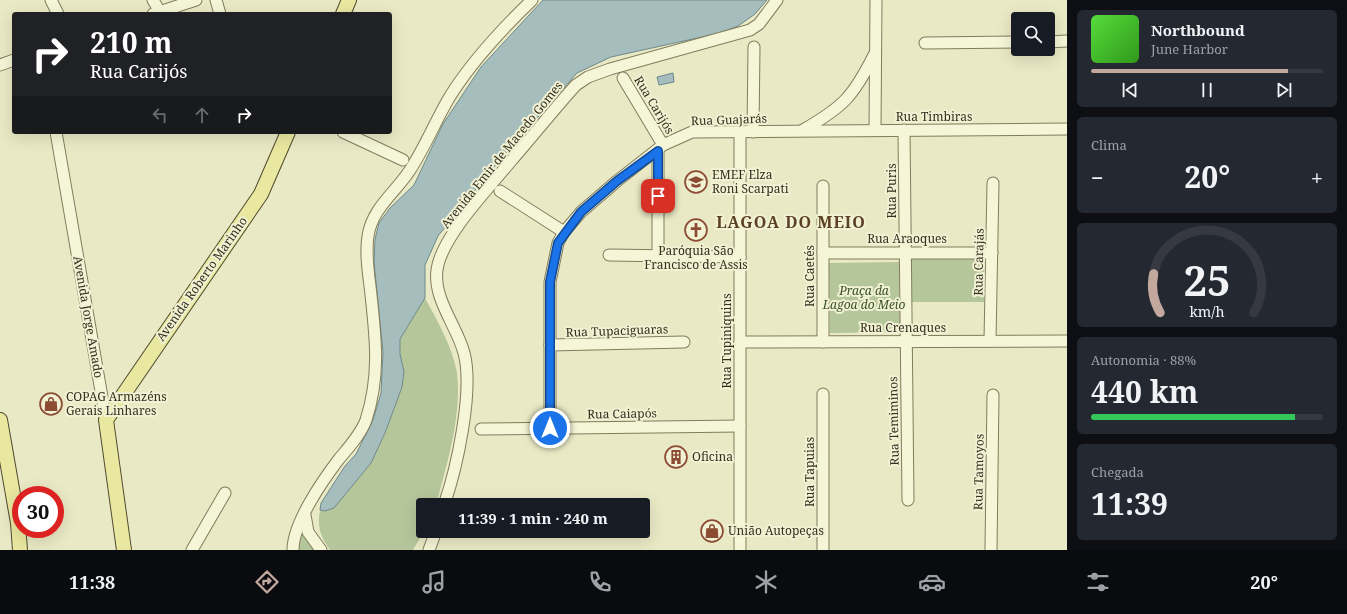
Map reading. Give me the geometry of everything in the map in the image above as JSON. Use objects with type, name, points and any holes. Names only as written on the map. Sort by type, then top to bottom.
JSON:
[{"type":"main road","points":[[344,12],[349,0]]},
{"type":"main road","name":"Avenida Roberto Marinho","points":[[106,420],[261,194],[287,134]]},
{"type":"main road","points":[[0,420],[18,523],[20,550]]},
{"type":"main road","name":"Avenida Jorge Amado","points":[[106,420],[124,550]]},
{"type":"street","points":[[51,0],[57,12]]},
{"type":"street","points":[[153,0],[157,12]]},
{"type":"street","points":[[160,12],[196,0]]},
{"type":"street","points":[[216,0],[219,12]]},
{"type":"street","points":[[293,550],[293,541],[316,492],[361,430],[372,401],[376,377],[376,353],[367,257],[368,234],[384,200],[396,189],[410,171],[449,98],[512,19],[532,0]]},
{"type":"street","name":"Avenida Emir de Macedo Gomes","points":[[446,498],[459,451],[467,383],[465,354],[439,289],[437,272],[439,261],[449,240],[491,186],[576,85],[588,77],[610,68],[750,30],[759,24],[778,0]]},
{"type":"street","points":[[875,130],[876,0]]},
{"type":"street","points":[[1055,42],[1067,41]]},
{"type":"street","points":[[925,42],[1011,42]]},
{"type":"street","points":[[753,132],[754,47]]},
{"type":"street","points":[[802,131],[835,111],[849,97],[861,80],[876,52]]},
{"type":"street","points":[[0,65],[12,61]]},
{"type":"street","name":"Rua Carijós","points":[[623,78],[661,148],[658,256]]},
{"type":"street","name":"Rua Timbiras","points":[[802,131],[1067,129]]},
{"type":"street","name":"Rua Puris","points":[[904,130],[906,341]]},
{"type":"street","name":"Rua Guajarás","points":[[550,428],[550,282],[558,243],[564,232],[581,212],[617,181],[661,148],[692,132],[802,131]]},
{"type":"street","name":"Rua Tupiniquins","points":[[740,132],[740,550]]},
{"type":"street","name":"Avenida Jorge Amado","points":[[56,134],[106,420]]},
{"type":"street","points":[[347,134],[403,160]]},
{"type":"street","name":"Rua Carajás","points":[[990,341],[993,183]]},
{"type":"street","name":"Rua Caetés","points":[[823,186],[823,342]]},
{"type":"street","points":[[500,191],[564,232]]},
{"type":"street","name":"Rua Araoques","points":[[823,253],[992,253]]},
{"type":"street","points":[[609,255],[740,257]]},
{"type":"street","name":"Rua Temiminos","points":[[906,341],[908,500]]},
{"type":"street","name":"Rua Crenaques","points":[[740,342],[1067,341]]},
{"type":"street","name":"Rua Tupaciguaras","points":[[550,345],[684,342]]},
{"type":"street","name":"Rua Tapuias","points":[[823,394],[823,550]]},
{"type":"street","name":"Rua Tamoyos","points":[[991,550],[993,395]]},
{"type":"street","name":"Rua Caiapós","points":[[481,429],[740,426]]},
{"type":"street","points":[[192,550],[225,494]]},
{"type":"street","points":[[305,515],[308,532],[320,550]]},
{"type":"street","points":[[429,549],[433,538]]},
{"type":"green space","points":[[909,259],[984,259],[984,302],[909,302]]},
{"type":"green space","name":"Praça da Lagoa do Meio","points":[[899,262],[900,332],[830,333],[829,263]]},
{"type":"green space","points":[[425,298],[444,334],[452,354],[457,373],[458,389],[455,422],[445,473],[438,498],[416,498],[416,538],[420,538],[413,550],[330,550],[320,531],[320,510],[325,511],[334,508],[371,463],[385,434],[402,386],[404,372],[400,354],[400,339]]},
{"type":"green space","points":[[305,515],[321,550],[293,550]]},
{"type":"water","points":[[543,0],[767,0],[755,14],[738,26],[720,33],[611,57],[577,73],[499,161],[438,236],[425,265],[425,298],[400,339],[400,354],[404,372],[402,387],[385,433],[371,463],[334,508],[325,511],[320,510],[321,503],[345,466],[356,454],[373,420],[381,393],[383,352],[374,262],[375,239],[379,223],[390,208],[414,185],[443,124],[481,67]]},
{"type":"water","points":[[673,73],[674,82],[659,85],[657,77]]},
{"type":"place","name":"EMEF Elza Roni Scarpati","points":[[696,182]]},
{"type":"place","name":"Paróquia São Francisco de Assis","points":[[696,230]]},
{"type":"place","name":"COPAG Armazéns Gerais Linhares","points":[[51,404]]},
{"type":"place","name":"Oficina","points":[[676,457]]},
{"type":"place","name":"União Autopeças","points":[[712,531]]},
{"type":"district","name":"LAGOA DO MEIO","points":[[791,222]]},
{"type":"route","points":[[550,428],[550,282],[558,243],[564,232],[581,212],[617,181],[658,151],[658,196]]}]
